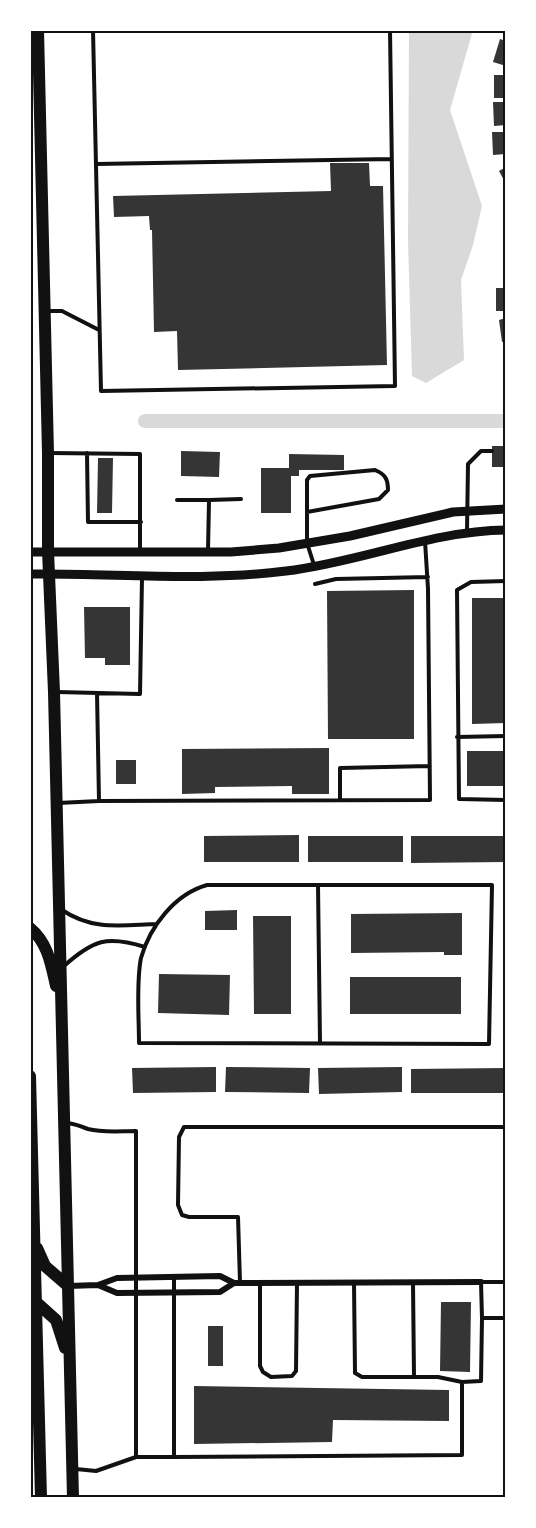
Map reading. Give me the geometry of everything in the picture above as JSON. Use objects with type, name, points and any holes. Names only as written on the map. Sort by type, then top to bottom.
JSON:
[{"type":"main road","points":[[38,30],[48,453],[48,551],[54,692],[73,1498]]},
{"type":"main road","points":[[30,928],[37,934],[48,951],[61,1011]]},
{"type":"main road","points":[[30,1076],[35,1244],[33,1302],[41,1498]]},
{"type":"main road","points":[[35,1244],[45,1266],[68,1286]]},
{"type":"main road","points":[[33,1302],[56,1320],[70,1363]]},
{"type":"street","points":[[30,552],[208,552],[279,548],[467,510],[506,509]]},
{"type":"street","points":[[30,574],[208,576],[315,567],[425,539],[467,531],[506,530]]},
{"type":"street","points":[[68,1286],[98,1285],[117,1278],[220,1276],[237,1283],[481,1282]]},
{"type":"street","points":[[98,1285],[117,1293],[220,1292],[237,1283]]},
{"type":"lane","points":[[93,30],[100,391],[395,386],[390,30]]},
{"type":"lane","points":[[96,164],[392,159]]},
{"type":"lane","points":[[45,311],[62,310],[99,330]]},
{"type":"lane","points":[[467,531],[468,464],[481,451],[492,451]]},
{"type":"lane","points":[[48,453],[140,454],[140,552]]},
{"type":"lane","points":[[87,453],[88,522],[141,522]]},
{"type":"lane","points":[[307,512],[379,499],[388,490],[387,478],[375,470],[310,476],[307,480],[307,512],[307,543],[315,567]]},
{"type":"lane","points":[[177,500],[241,499]]},
{"type":"lane","points":[[208,552],[209,500]]},
{"type":"lane","points":[[56,803],[430,800],[428,577],[425,539]]},
{"type":"lane","points":[[54,692],[140,694],[142,574]]},
{"type":"lane","points":[[315,584],[336,579],[428,577]]},
{"type":"lane","points":[[506,581],[471,582],[457,590],[459,799],[506,800]]},
{"type":"lane","points":[[97,693],[99,801]]},
{"type":"lane","points":[[457,737],[506,736]]},
{"type":"lane","points":[[340,800],[340,768],[430,766]]},
{"type":"lane","points":[[207,885],[318,885],[492,885],[489,1044],[139,1043],[141,960],[145,947],[157,924],[190,890],[207,885]]},
{"type":"lane","points":[[318,885],[320,1043]]},
{"type":"lane","points":[[59,908],[78,921],[102,925],[157,924]]},
{"type":"lane","points":[[61,968],[94,943],[118,941],[145,947]]},
{"type":"lane","points":[[64,1123],[78,1123],[88,1129],[105,1131],[136,1131],[136,1456]]},
{"type":"lane","points":[[237,1283],[238,1218],[189,1217],[182,1215],[178,1205],[179,1137],[184,1127],[506,1127]]},
{"type":"lane","points":[[174,1277],[174,1456]]},
{"type":"lane","points":[[413,1282],[414,1377]]},
{"type":"lane","points":[[354,1283],[355,1372],[362,1377],[414,1377],[462,1382],[480,1381],[481,1282],[506,1282]]},
{"type":"lane","points":[[260,1283],[260,1366],[263,1372],[271,1377],[292,1376],[296,1371],[297,1283]]},
{"type":"lane","points":[[482,1318],[506,1318]]},
{"type":"lane","points":[[72,1468],[96,1471],[136,1456],[462,1455],[462,1382]]},
{"type":"shaded area","points":[[409,30],[473,30],[450,110],[482,206],[473,245],[461,280],[464,360],[426,383],[412,376],[408,240]]},
{"type":"building","points":[[500,39],[506,41],[506,66],[493,62]]},
{"type":"building","points":[[494,75],[506,75],[506,98],[494,98]]},
{"type":"building","points":[[493,102],[506,102],[506,125],[494,126]]},
{"type":"building","points":[[492,132],[506,132],[506,154],[493,155]]},
{"type":"building","points":[[330,163],[369,163],[370,186],[383,186],[387,365],[178,370],[177,331],[154,332],[152,230],[150,230],[149,216],[114,217],[113,196],[331,191]]},
{"type":"building","points":[[506,167],[506,184],[499,171]]},
{"type":"building","points":[[496,288],[506,288],[506,311],[496,311]]},
{"type":"building","points":[[506,318],[506,341],[502,342],[499,320]]},
{"type":"building","points":[[492,446],[506,446],[506,467],[492,467]]},
{"type":"building","points":[[181,451],[220,452],[219,477],[181,476]]},
{"type":"building","points":[[289,454],[344,455],[344,470],[299,470],[299,476],[291,476],[291,513],[261,513],[261,468],[289,468]]},
{"type":"building","points":[[98,458],[113,458],[112,513],[97,513]]},
{"type":"building","points":[[414,590],[414,739],[328,739],[327,591]]},
{"type":"building","points":[[472,598],[506,598],[506,723],[472,724]]},
{"type":"building","points":[[84,607],[130,607],[130,665],[105,665],[105,658],[85,658]]},
{"type":"building","points":[[329,748],[329,794],[292,794],[292,786],[215,787],[215,793],[182,794],[182,749]]},
{"type":"building","points":[[467,751],[506,751],[506,786],[467,786]]},
{"type":"building","points":[[116,760],[136,760],[136,784],[116,784]]},
{"type":"building","points":[[299,835],[299,862],[204,862],[204,836]]},
{"type":"building","points":[[308,836],[403,836],[403,862],[308,862]]},
{"type":"building","points":[[411,836],[506,836],[506,862],[411,863]]},
{"type":"building","points":[[237,910],[237,930],[205,930],[205,911]]},
{"type":"building","points":[[462,913],[462,955],[444,955],[444,952],[351,953],[351,914]]},
{"type":"building","points":[[253,916],[291,916],[291,1014],[254,1014]]},
{"type":"building","points":[[159,974],[230,975],[229,1015],[158,1013]]},
{"type":"building","points":[[350,977],[461,977],[461,1014],[350,1014]]},
{"type":"building","points":[[216,1067],[216,1092],[133,1093],[132,1068]]},
{"type":"building","points":[[226,1067],[310,1068],[309,1093],[225,1092]]},
{"type":"building","points":[[402,1067],[402,1092],[319,1094],[318,1068]]},
{"type":"building","points":[[505,1068],[505,1093],[411,1093],[411,1069]]},
{"type":"building","points":[[441,1302],[471,1302],[470,1372],[440,1371]]},
{"type":"building","points":[[208,1326],[223,1326],[223,1366],[208,1366]]},
{"type":"building","points":[[194,1386],[449,1390],[449,1421],[333,1420],[332,1442],[194,1444]]},
{"type":"waterway","points":[[145,421],[506,421]]}]
